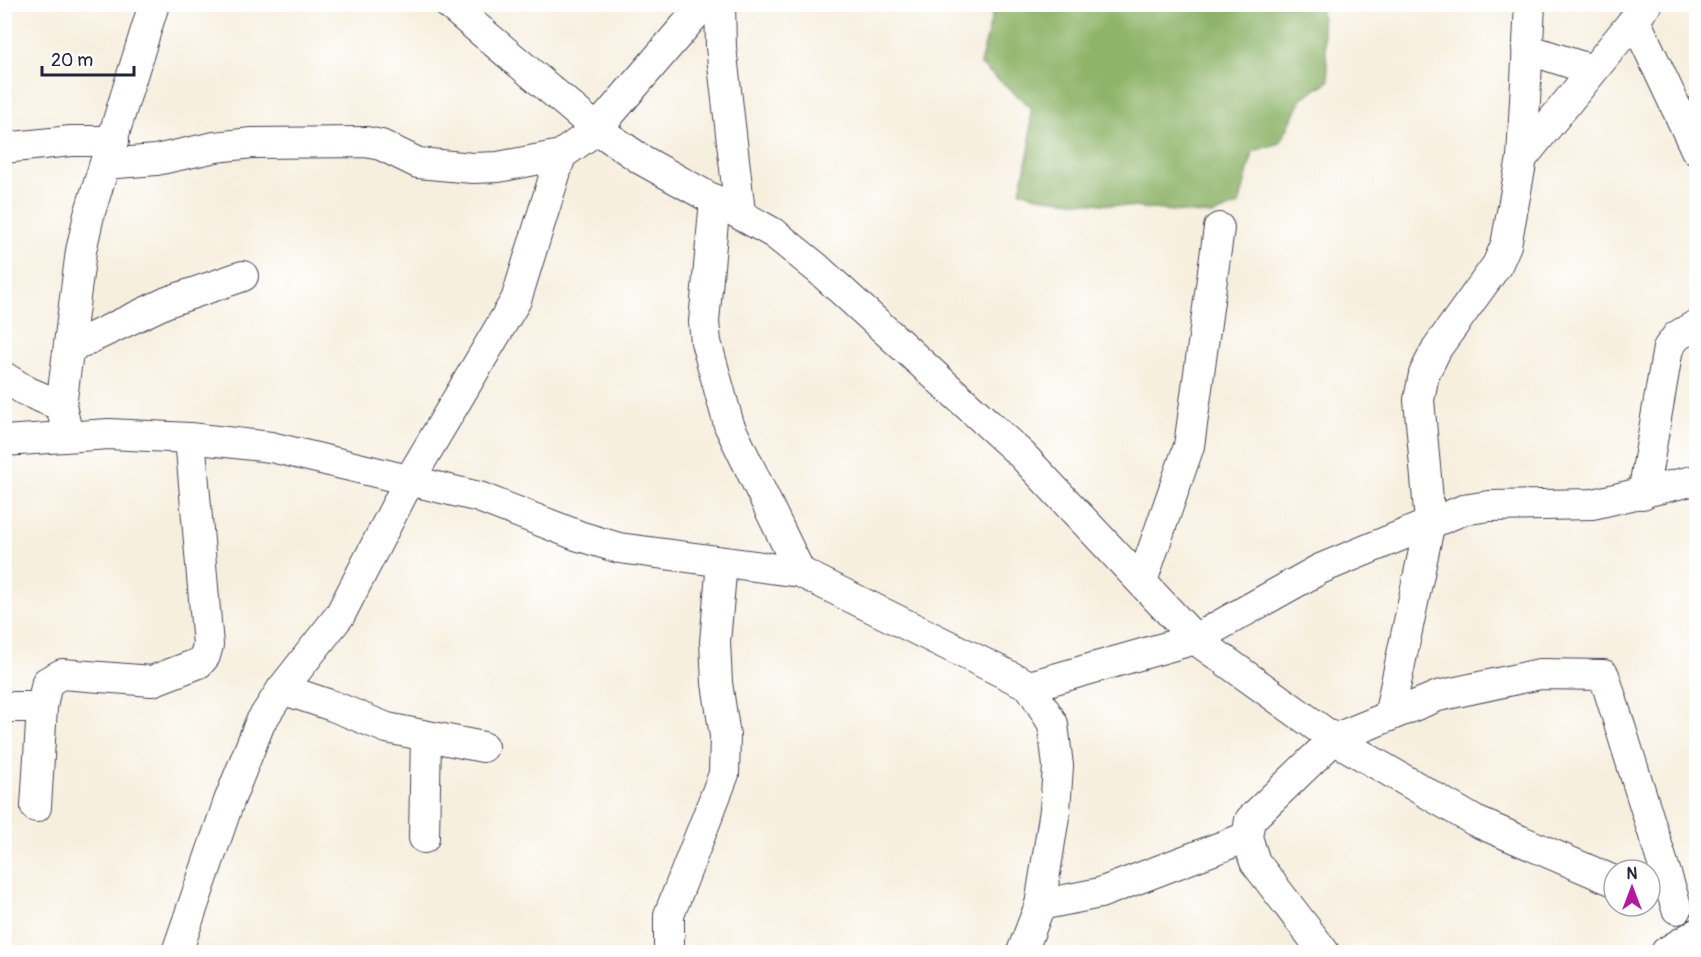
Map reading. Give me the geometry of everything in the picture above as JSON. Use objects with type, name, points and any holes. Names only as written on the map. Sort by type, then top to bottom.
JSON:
[{"type":"street","points":[[68,435],[61,406],[81,251],[89,215],[110,153],[154,4]]},
{"type":"street","points":[[449,4],[597,129],[642,160],[775,234],[817,268],[1022,455],[1195,639],[1334,739],[1475,821],[1602,876]]},
{"type":"street","points":[[4,148],[71,141],[110,153],[156,160],[215,147],[252,143],[366,142],[381,145],[418,163],[473,168],[498,167],[561,155],[597,129],[704,4]]},
{"type":"street","points":[[720,4],[727,206],[704,322],[706,342],[729,424],[800,572]]},
{"type":"street","points":[[1389,716],[1430,522],[1419,400],[1421,384],[1437,348],[1497,265],[1506,245],[1522,158],[1530,4]]},
{"type":"street","points":[[1522,158],[1641,12],[1696,150]]},
{"type":"street","points":[[1527,49],[1592,70]]},
{"type":"street","points":[[177,952],[229,801],[260,723],[282,689],[340,615],[366,570],[410,479],[516,300],[561,155]]},
{"type":"street","points":[[1142,581],[1189,446],[1219,228]]},
{"type":"street","points":[[70,348],[168,302],[243,276]]},
{"type":"street","points":[[1643,494],[1668,348],[1677,336],[1696,325]]},
{"type":"street","points":[[4,377],[26,391],[61,406]]},
{"type":"street","points":[[4,441],[109,434],[190,438],[271,447],[479,497],[579,536],[619,548],[800,572],[1030,686],[1053,724],[1058,766],[1055,810],[1041,905],[1022,952]]},
{"type":"street","points":[[36,807],[42,707],[46,682],[62,674],[152,681],[199,663],[206,656],[208,645],[190,438]]},
{"type":"street","points":[[1030,686],[1195,639],[1320,569],[1430,522],[1476,507],[1593,504],[1696,480]]},
{"type":"street","points":[[669,952],[669,915],[724,774],[725,736],[717,683],[715,642],[722,562]]},
{"type":"street","points":[[1324,952],[1255,862],[1247,837],[1250,820],[1334,739],[1438,696],[1540,674],[1604,675],[1687,913]]},
{"type":"street","points":[[282,689],[333,706],[387,729],[483,747]]},
{"type":"street","points":[[4,707],[42,707]]},
{"type":"street","points":[[424,838],[426,736]]},
{"type":"street","points":[[1041,905],[1100,893],[1247,837]]},
{"type":"street","points":[[1662,902],[1687,913]]},
{"type":"street","points":[[1666,952],[1696,934]]},
{"type":"green space","points":[[995,5],[1320,5],[1329,81],[1303,97],[1280,143],[1253,151],[1239,205],[1212,215],[1045,198],[1020,191],[1030,147],[1031,107],[980,64]]}]
